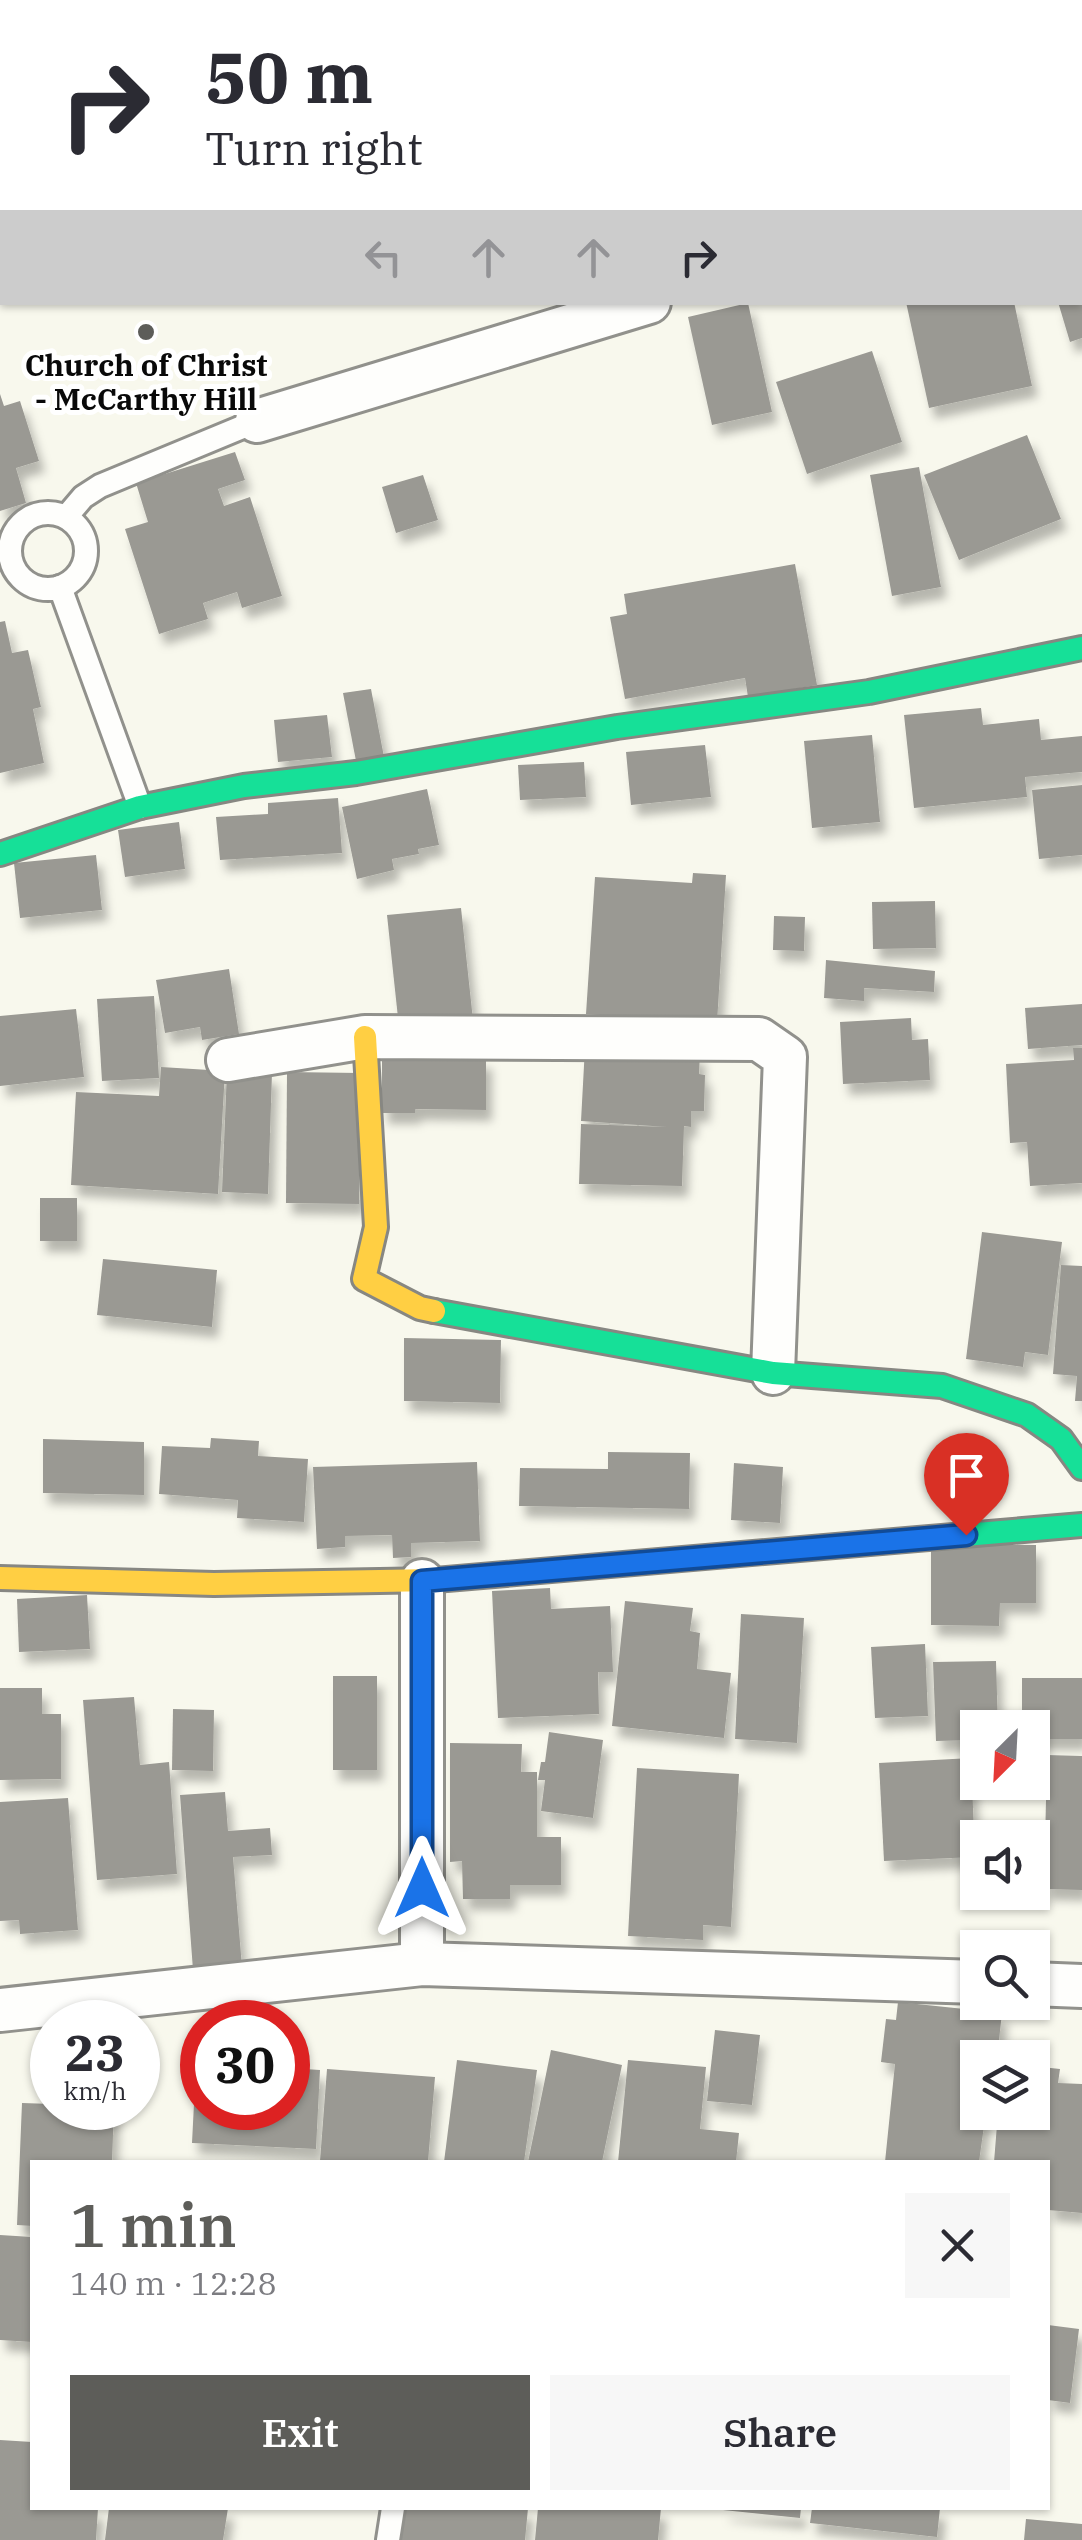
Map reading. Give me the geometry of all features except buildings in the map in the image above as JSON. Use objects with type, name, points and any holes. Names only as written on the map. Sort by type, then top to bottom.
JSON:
[{"type":"street","points":[[257,421],[639,305]]},
{"type":"street","points":[[0,854],[140,807],[244,786],[869,692],[1082,648]]},
{"type":"street","points":[[365,1037],[376,1227],[364,1280],[420,1308],[773,1373],[942,1386],[1027,1415],[1061,1439],[1082,1468]]},
{"type":"street","points":[[228,1060],[365,1037],[758,1039],[785,1057],[773,1373]]},
{"type":"street","points":[[0,1578],[214,1584],[422,1581],[1082,1525]]},
{"type":"street","points":[[422,1581],[422,1964]]},
{"type":"street","points":[[0,2010],[422,1964],[960,1981]]},
{"type":"street","points":[[1050,1985],[1082,1986]]},
{"type":"lane","points":[[66,517],[100,486],[257,421]]},
{"type":"lane","points":[[48,513],[66,517],[82,532],[87,554],[78,574],[60,587],[42,589],[24,581],[13,566],[8,534],[29,518],[48,513]]},
{"type":"lane","points":[[60,587],[140,807]]},
{"type":"lane","points":[[388,2540],[393,2510]]},
{"type":"traffic: fast","points":[[0,854],[140,807],[244,786],[356,773],[617,727],[869,692],[1082,648]]},
{"type":"traffic: fast","points":[[434,1311],[773,1373],[942,1386],[1027,1415],[1061,1439],[1082,1468]]},
{"type":"traffic: fast","points":[[435,1580],[1082,1525]]},
{"type":"traffic: slow","points":[[365,1037],[376,1227],[364,1279],[420,1308],[434,1311]]},
{"type":"traffic: slow","points":[[0,1578],[214,1584],[435,1580]]},
{"type":"place","name":"Church of Christ - McCarthy Hill","points":[[146,332]]},
{"type":"route","points":[[422,1888],[422,1581],[966,1535]]}]
